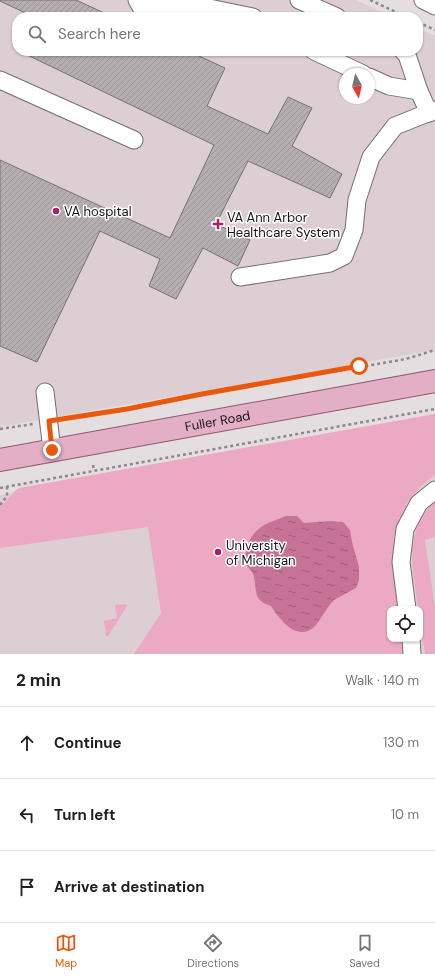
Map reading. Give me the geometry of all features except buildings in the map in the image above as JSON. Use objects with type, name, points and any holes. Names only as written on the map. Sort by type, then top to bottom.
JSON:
[{"type":"main road","name":"Fuller Road","points":[[0,460],[435,381]]},
{"type":"street","points":[[137,0],[141,7],[165,8],[199,6],[228,12]]},
{"type":"street","points":[[299,0],[326,12]]},
{"type":"street","points":[[423,0],[435,6]]},
{"type":"street","points":[[325,56],[350,68]]},
{"type":"street","points":[[240,277],[330,263],[344,256],[354,230],[357,200],[371,157],[395,126],[432,111],[419,91],[408,56]]},
{"type":"street","points":[[0,80],[134,140]]},
{"type":"street","points":[[375,80],[389,86],[419,91]]},
{"type":"street","points":[[45,392],[52,450]]},
{"type":"street","points":[[407,606],[401,562],[405,529],[419,503],[435,490]]},
{"type":"street","points":[[411,642],[412,654]]},
{"type":"path","points":[[370,0],[396,12]]},
{"type":"path","points":[[423,24],[435,30]]},
{"type":"path","points":[[0,429],[84,416],[406,359],[435,350]]},
{"type":"path","points":[[0,488],[435,409]]},
{"type":"path","points":[[84,416],[85,421]]},
{"type":"path","points":[[93,465],[94,471]]},
{"type":"path","points":[[0,505],[8,496],[7,487]]},
{"type":"shaded area","name":"VA Ann Arbor Healthcare System","points":[[0,0],[356,0],[382,12],[12,12],[12,56],[423,56],[423,30],[435,36],[435,350],[0,427]]},
{"type":"shaded area","name":"University of Michigan","points":[[435,414],[435,475],[421,486],[407,503],[395,533],[393,549],[400,606],[387,606],[387,642],[404,642],[406,654],[134,654],[161,613],[148,527],[0,548],[0,507],[19,488]]},
{"type":"shaded area","name":"University of Michigan","points":[[435,419],[435,654],[0,654],[0,495]]},
{"type":"shaded area","points":[[435,501],[435,537],[425,540],[435,607],[435,654],[425,654],[423,642],[423,606],[418,606],[412,566],[414,539],[418,526],[425,513]]},
{"type":"shaded area","points":[[126,604],[127,606],[108,636],[106,636],[104,621],[117,618],[115,605]]},
{"type":"water","points":[[286,516],[297,516],[304,523],[331,521],[343,522],[350,530],[359,567],[359,580],[356,588],[334,600],[316,625],[303,632],[290,628],[279,618],[271,606],[261,601],[257,595],[253,575],[246,560],[247,547],[254,534],[262,526]]},
{"type":"place","name":"VA hospital","points":[[56,211]]},
{"type":"place","name":"VA Ann Arbor Healthcare System","points":[[218,224]]},
{"type":"place","name":"University of Michigan","points":[[218,552]]},
{"type":"route","points":[[52,450],[49,421],[127,409],[359,366]]}]
